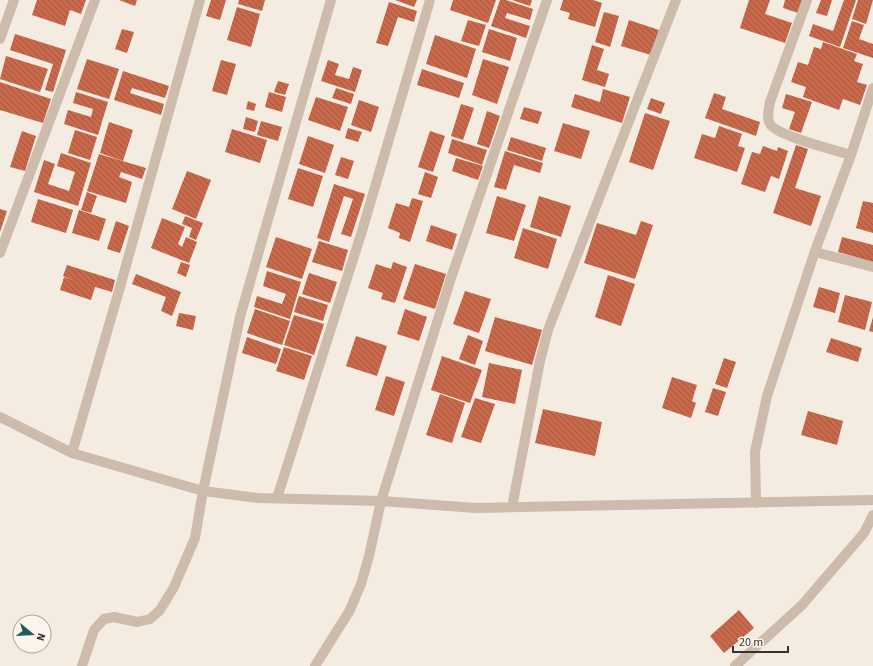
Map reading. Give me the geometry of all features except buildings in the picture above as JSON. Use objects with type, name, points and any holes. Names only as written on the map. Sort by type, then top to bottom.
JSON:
[{"type":"street","points":[[0,39],[14,0]]},
{"type":"street","points":[[0,254],[95,0]]},
{"type":"street","points":[[72,453],[118,295],[200,0]]},
{"type":"street","points":[[82,666],[94,630],[104,619],[114,616],[137,622],[150,619],[160,610],[174,586],[195,538],[203,491],[240,317],[331,0]]},
{"type":"street","points":[[277,498],[362,231],[430,0]]},
{"type":"street","points":[[315,666],[331,644],[350,610],[361,584],[369,556],[381,500],[451,278],[547,0]]},
{"type":"street","points":[[512,507],[540,361],[548,330],[676,0]]},
{"type":"street","points":[[807,0],[770,102],[768,115],[770,123],[782,134],[851,155]]},
{"type":"street","points":[[756,503],[755,452],[767,396],[815,252],[851,155],[873,88]]},
{"type":"street","points":[[815,252],[873,267]]},
{"type":"street","points":[[0,417],[72,453],[203,491],[258,498],[381,500],[476,508],[873,500]]},
{"type":"street","points":[[735,666],[802,605],[864,533],[873,515]]}]
